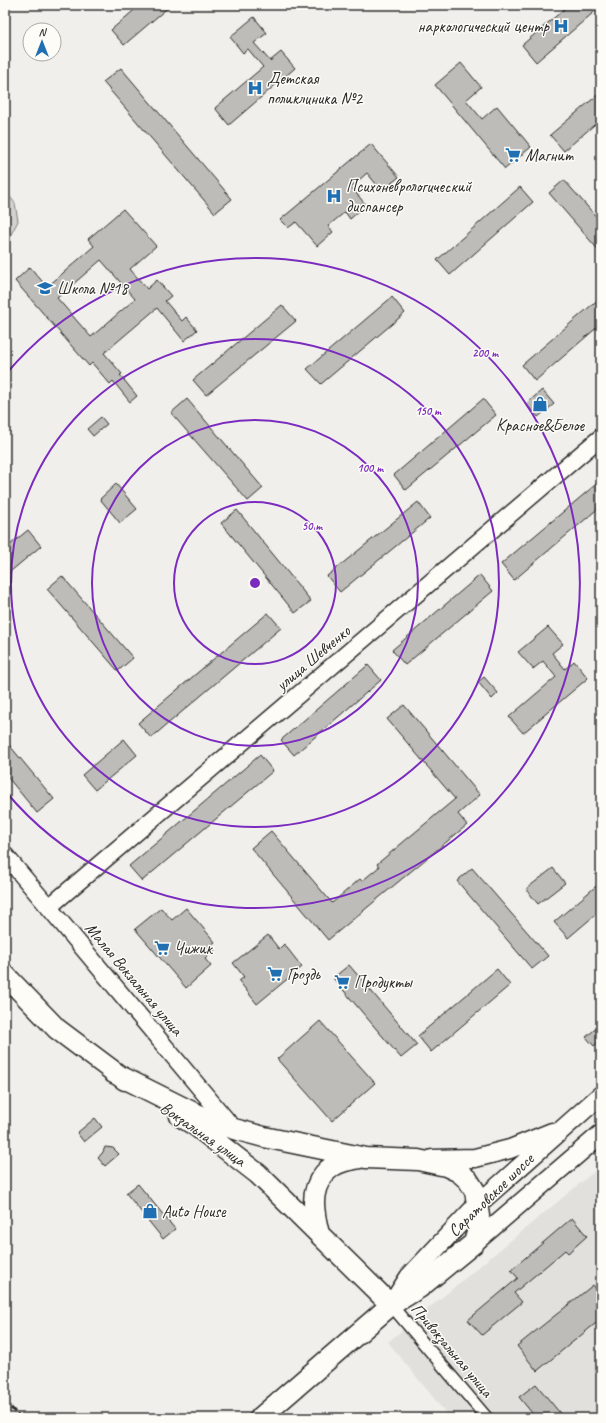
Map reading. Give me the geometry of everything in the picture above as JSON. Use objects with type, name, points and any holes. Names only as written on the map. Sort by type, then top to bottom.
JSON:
[{"type":"highway","name":"Вокзальная улица","points":[[5,975],[58,1029],[114,1073],[196,1126],[249,1166],[391,1305]]},
{"type":"highway","points":[[114,1073],[192,1112],[234,1129],[264,1137],[366,1158],[418,1160],[446,1166],[459,1172],[468,1180],[475,1191],[478,1204],[478,1229],[474,1243]]},
{"type":"highway","points":[[319,1234],[314,1211],[314,1194],[319,1180],[328,1169],[343,1161],[366,1158]]},
{"type":"highway","name":"Саратовское шоссе","points":[[260,1418],[391,1305],[419,1288],[474,1243]]},
{"type":"main road","name":"Саратовское шоссе","points":[[391,1305],[409,1277],[478,1204],[601,1095]]},
{"type":"main road","points":[[418,1160],[475,1158],[510,1149],[565,1126]]},
{"type":"main road","name":"Саратовское шоссе","points":[[474,1243],[601,1134]]},
{"type":"street","name":"улица Шевченко","points":[[49,907],[601,437]]},
{"type":"street","name":"Малая Вокзальная улица","points":[[5,855],[234,1129]]},
{"type":"street","name":"Привокзальная улица","points":[[391,1305],[487,1418]]},
{"type":"shaded area","points":[[5,191],[15,203],[18,221],[5,244]]},
{"type":"shaded area","points":[[601,1166],[601,1418],[450,1418],[388,1342]]},
{"type":"building","points":[[140,5],[171,5],[124,45],[111,30]]},
{"type":"building","name":"наркологический центр","points":[[569,5],[601,6],[536,62],[522,45]]},
{"type":"building","name":"Детская поликлиника №2","points":[[254,17],[267,33],[254,43],[270,61],[281,52],[295,68],[229,125],[215,108],[263,67],[248,49],[243,53],[230,37]]},
{"type":"building","points":[[461,63],[481,87],[466,100],[482,119],[497,106],[531,147],[505,169],[435,85]]},
{"type":"building","points":[[121,68],[232,199],[215,213],[103,82]]},
{"type":"building","points":[[601,92],[601,119],[564,151],[550,135]]},
{"type":"building","name":"Психоневрологический диспансер","points":[[371,144],[399,177],[382,191],[367,173],[351,187],[366,205],[350,219],[345,212],[328,226],[333,232],[317,246],[296,222],[288,228],[280,220]]},
{"type":"building","points":[[564,180],[601,222],[601,253],[549,193]]},
{"type":"building","points":[[520,187],[533,202],[450,275],[437,260]]},
{"type":"building","name":"Школа №18","points":[[123,209],[156,246],[130,269],[147,289],[157,280],[171,296],[165,301],[182,321],[186,317],[197,330],[184,341],[157,308],[104,353],[122,374],[120,375],[137,396],[130,402],[113,381],[110,384],[92,363],[89,366],[15,281],[30,267],[47,287],[94,246],[88,239]],"holes":[[[101,260],[135,299],[91,337],[57,298]]]},
{"type":"building","points":[[392,297],[405,313],[321,384],[307,369]]},
{"type":"building","points":[[601,297],[601,324],[535,381],[522,365]]},
{"type":"building","points":[[282,305],[296,321],[206,395],[193,380]]},
{"type":"building","name":"Красное&Белое","points":[[542,390],[554,404],[538,417],[526,404]]},
{"type":"building","points":[[187,399],[263,488],[248,501],[171,413]]},
{"type":"building","points":[[483,399],[496,415],[406,490],[394,475]]},
{"type":"building","points":[[101,417],[107,424],[93,436],[87,429]]},
{"type":"building","points":[[601,480],[601,506],[514,580],[501,564]]},
{"type":"building","points":[[116,484],[137,509],[120,523],[100,499]]},
{"type":"building","points":[[418,502],[430,518],[340,592],[327,576]]},
{"type":"building","points":[[237,510],[311,601],[295,613],[221,523]]},
{"type":"building","points":[[28,530],[41,546],[5,576],[5,549]]},
{"type":"building","points":[[480,575],[493,591],[405,665],[392,650]]},
{"type":"building","points":[[62,576],[133,658],[118,671],[47,589]]},
{"type":"building","points":[[268,613],[281,628],[151,738],[138,723]]},
{"type":"building","points":[[548,627],[563,644],[552,653],[565,669],[574,661],[588,678],[523,733],[509,717],[556,677],[543,661],[533,669],[518,652]]},
{"type":"building","points":[[368,665],[381,680],[294,755],[281,740]]},
{"type":"building","points":[[484,677],[498,693],[492,699],[478,682]]},
{"type":"building","points":[[404,705],[480,795],[458,814],[467,825],[328,940],[251,848],[271,831],[332,903],[360,879],[362,881],[379,867],[377,864],[455,799],[387,719]]},
{"type":"building","points":[[124,739],[137,755],[95,790],[82,775]]},
{"type":"building","points":[[5,740],[54,799],[37,813],[5,774]]},
{"type":"building","points":[[260,755],[273,771],[142,881],[129,866]]},
{"type":"building","points":[[472,868],[548,956],[532,969],[457,881]]},
{"type":"building","points":[[553,868],[565,883],[538,904],[526,889]]},
{"type":"building","points":[[601,882],[601,910],[568,938],[554,922]]},
{"type":"building","points":[[161,908],[172,920],[186,908],[215,942],[211,945],[215,950],[205,959],[211,966],[186,988],[135,929]]},
{"type":"building","points":[[268,935],[279,949],[284,944],[302,967],[257,1004],[239,981],[244,977],[233,963]]},
{"type":"building","points":[[349,965],[417,1045],[401,1058],[333,978]]},
{"type":"building","points":[[497,969],[510,985],[431,1052],[418,1036]]},
{"type":"building","points":[[320,1021],[375,1083],[332,1121],[277,1059]]},
{"type":"building","points":[[601,1024],[601,1040],[594,1046],[586,1037]]},
{"type":"building","points":[[95,1118],[102,1127],[84,1142],[77,1133]]},
{"type":"building","points":[[105,1147],[113,1148],[119,1154],[105,1166],[98,1158]]},
{"type":"building","name":"Auto House","points":[[138,1184],[175,1229],[163,1239],[126,1193]]},
{"type":"building","points":[[572,1218],[587,1236],[568,1253],[565,1250],[514,1293],[522,1302],[482,1335],[468,1320],[518,1278],[511,1270]]},
{"type":"building","points":[[593,1285],[601,1295],[601,1319],[537,1371],[517,1346]]},
{"type":"building","points":[[536,1384],[564,1418],[536,1418],[519,1397]]},
{"type":"railway","points":[[5,1401],[20,1418]]},
{"type":"railway","points":[[5,1413],[10,1418]]},
{"type":"place","name":"наркологический центр","points":[[561,26]]},
{"type":"place","name":"Детская поликлиника №2","points":[[255,88]]},
{"type":"place","name":"Магнит","points":[[513,155]]},
{"type":"place","name":"Психоневрологический диспансер","points":[[334,196]]},
{"type":"place","name":"Школа №18","points":[[45,288]]},
{"type":"place","name":"Красное&Белое","points":[[540,404]]},
{"type":"place","name":"Чижик","points":[[162,948]]},
{"type":"place","name":"Гроздь","points":[[275,974]]},
{"type":"place","name":"Продукты","points":[[342,982]]},
{"type":"place","name":"Auto House","points":[[150,1211]]}]
